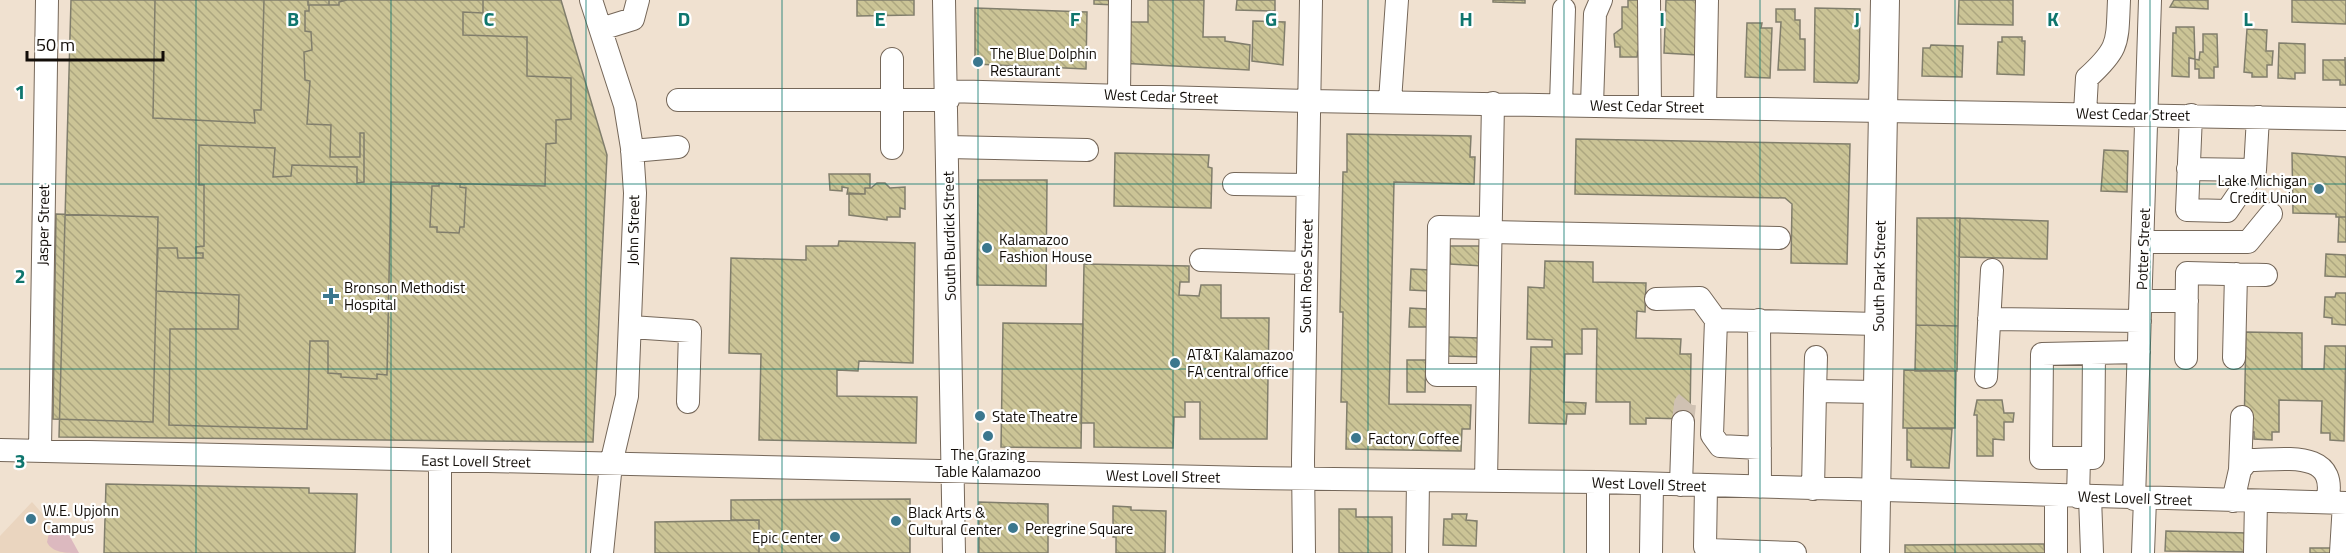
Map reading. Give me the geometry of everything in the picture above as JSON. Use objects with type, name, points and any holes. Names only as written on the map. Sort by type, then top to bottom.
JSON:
[{"type":"main road","name":"South Park Street","points":[[1875,553],[1877,324],[1885,0]]},
{"type":"street","name":"Jasper Street","points":[[40,450],[47,0]]},
{"type":"street","name":"John Street","points":[[591,0],[625,105],[635,193],[627,396],[611,464],[602,553]]},
{"type":"street","points":[[601,29],[633,19],[638,0]]},
{"type":"street","name":"South Burdick Street","points":[[944,0],[954,553]]},
{"type":"street","points":[[1119,94],[1120,0]]},
{"type":"street","name":"South Rose Street","points":[[1304,553],[1303,479],[1311,0]]},
{"type":"street","points":[[1390,101],[1397,0]]},
{"type":"street","points":[[1592,105],[1595,14],[1601,0]]},
{"type":"street","points":[[1649,0],[1650,106]]},
{"type":"street","points":[[1705,107],[1707,0]]},
{"type":"street","points":[[2085,113],[2087,78],[2109,58],[2118,38],[2119,0]]},
{"type":"street","name":"Potter Street","points":[[2143,553],[2139,499],[2139,352],[2150,0]]},
{"type":"street","points":[[1561,104],[1564,9]]},
{"type":"street","points":[[892,59],[892,148]]},
{"type":"street","name":"West Cedar Street","points":[[678,100],[892,101],[947,95],[1119,94],[1309,101],[2346,119]]},
{"type":"street","points":[[1486,481],[1493,103]]},
{"type":"street","points":[[2191,115],[2187,210],[2227,211],[2255,170],[2258,117]]},
{"type":"street","points":[[632,151],[678,147]]},
{"type":"street","points":[[948,147],[1087,150]]},
{"type":"street","points":[[2188,169],[2255,170]]},
{"type":"street","points":[[1234,184],[1308,185]]},
{"type":"street","points":[[2143,242],[2248,242],[2271,214]]},
{"type":"street","points":[[1488,375],[1437,375],[1439,227],[1779,238]]},
{"type":"street","points":[[1201,260],[1306,263]]},
{"type":"street","points":[[1986,377],[1992,270]]},
{"type":"street","points":[[2186,358],[2187,273],[2266,275]]},
{"type":"street","points":[[2234,358],[2236,274]]},
{"type":"street","points":[[1656,299],[1700,298],[1716,320],[1703,392],[1715,442],[1720,446],[1760,448]]},
{"type":"street","points":[[1989,320],[2141,311],[2187,301]]},
{"type":"street","points":[[1716,320],[1877,324]]},
{"type":"street","points":[[1758,320],[1760,487]]},
{"type":"street","points":[[631,327],[690,331],[688,402]]},
{"type":"street","points":[[2094,353],[2093,458],[2041,458],[2042,354],[2139,352]]},
{"type":"street","points":[[1813,489],[1816,357]]},
{"type":"street","points":[[1815,391],[1876,392]]},
{"type":"street","points":[[2233,501],[2240,470],[2242,417]]},
{"type":"street","points":[[1681,485],[1683,422]]},
{"type":"street","name":"East Lovell Street","points":[[0,450],[952,471]]},
{"type":"street","points":[[2079,458],[2092,553]]},
{"type":"street","points":[[440,460],[440,553]]},
{"type":"street","points":[[2240,470],[2248,460],[2307,460],[2321,465],[2329,478],[2330,489],[2339,503],[2341,553]]},
{"type":"street","name":"West Lovell Street","points":[[952,471],[1303,479],[1598,482],[2339,503]]},
{"type":"street","points":[[1417,553],[1418,480]]},
{"type":"street","points":[[1598,482],[1598,553]]},
{"type":"street","points":[[1651,553],[1652,484]]},
{"type":"street","points":[[1706,486],[1705,550],[1796,553]]},
{"type":"street","points":[[2056,496],[2056,553]]},
{"type":"street","points":[[2255,553],[2256,501]]},
{"type":"shaded area","name":"W.E. Upjohn Campus","points":[[32,502],[77,553],[0,553],[0,536]]},
{"type":"shaded area","points":[[58,529],[68,533],[79,553],[60,552],[49,546],[47,542],[49,533]]},
{"type":"building","name":"Bronson Methodist Hospital","points":[[71,0],[561,0],[607,155],[593,442],[59,437]]},
{"type":"building","points":[[155,0],[264,0],[261,110],[254,110],[255,123],[153,118]]},
{"type":"building","points":[[308,0],[329,0],[329,5],[308,5]]},
{"type":"building","points":[[347,0],[483,0],[483,13],[463,12],[463,35],[527,37],[527,76],[571,78],[571,119],[556,120],[556,143],[546,144],[545,186],[391,182],[387,375],[377,374],[377,379],[341,377],[341,374],[328,373],[328,341],[310,341],[307,429],[169,425],[170,329],[238,329],[239,295],[156,291],[158,248],[177,248],[178,258],[203,258],[203,253],[196,253],[196,247],[204,246],[204,185],[199,185],[199,145],[275,148],[273,177],[291,176],[292,165],[357,167],[357,183],[364,182],[364,133],[360,133],[360,157],[330,157],[331,125],[307,124],[310,81],[305,80],[304,52],[312,50],[311,32],[305,31],[305,11],[309,11],[309,5],[339,5],[339,2]]},
{"type":"building","points":[[857,0],[914,0],[914,15],[857,16]]},
{"type":"building","points":[[1094,0],[1116,0],[1116,5],[1094,4]]},
{"type":"building","points":[[1148,0],[1204,0],[1203,37],[1225,37],[1225,41],[1250,45],[1249,70],[1119,63],[1123,22],[1148,22]]},
{"type":"building","points":[[1237,0],[1275,0],[1275,11],[1236,10]]},
{"type":"building","points":[[1493,0],[1525,0],[1525,3],[1493,2]]},
{"type":"building","points":[[1628,0],[1641,0],[1641,51],[1638,51],[1637,57],[1620,57],[1620,47],[1615,47],[1614,34],[1622,28],[1622,7],[1628,7]]},
{"type":"building","points":[[1666,0],[1697,0],[1697,55],[1664,53]]},
{"type":"building","points":[[1959,0],[2013,0],[2013,25],[1958,24]]},
{"type":"building","points":[[2174,0],[2208,0],[2208,9],[2170,7]]},
{"type":"building","points":[[2292,0],[2346,0],[2346,24],[2292,22]]},
{"type":"building","points":[[975,8],[1087,12],[1086,69],[975,64]]},
{"type":"building","points":[[1815,8],[1860,9],[1859,79],[1857,83],[1814,82]]},
{"type":"building","points":[[1776,9],[1795,9],[1795,20],[1800,20],[1800,39],[1805,39],[1805,70],[1778,70],[1781,22],[1776,22]]},
{"type":"building","points":[[1253,21],[1285,22],[1283,65],[1252,61]]},
{"type":"building","points":[[1747,23],[1762,23],[1761,28],[1772,28],[1770,78],[1745,77]]},
{"type":"building","points":[[2176,27],[2194,27],[2195,59],[2189,58],[2189,77],[2172,76],[2173,33],[2176,33]]},
{"type":"building","points":[[2247,29],[2267,30],[2266,51],[2273,51],[2272,65],[2267,65],[2267,77],[2252,77],[2252,73],[2244,72]]},
{"type":"building","points":[[2203,34],[2217,34],[2218,67],[2214,67],[2214,78],[2199,78],[2199,69],[2195,69],[2195,59],[2199,60],[2200,52],[2203,52]]},
{"type":"building","points":[[2002,37],[2022,37],[2022,41],[2025,41],[2024,75],[1997,74],[1998,42],[2002,42]]},
{"type":"building","points":[[2279,43],[2305,44],[2305,73],[2295,73],[2295,79],[2278,78]]},
{"type":"building","points":[[1931,45],[1963,46],[1962,77],[1922,76],[1923,48],[1930,48]]},
{"type":"building","points":[[2345,57],[2346,85],[2340,85],[2340,80],[2323,80],[2323,60],[2345,60]]},
{"type":"building","points":[[1347,134],[1471,136],[1470,157],[1475,157],[1474,184],[1394,182],[1389,404],[1471,405],[1470,429],[1462,429],[1461,451],[1346,449],[1347,402],[1341,402],[1343,312],[1340,312],[1343,172],[1347,172]]},
{"type":"building","points":[[1576,139],[1850,144],[1847,264],[1791,263],[1792,204],[1785,198],[1575,194]]},
{"type":"building","points":[[2104,150],[2128,151],[2127,192],[2101,191]]},
{"type":"building","points":[[1115,153],[1209,155],[1208,167],[1212,168],[1211,208],[1114,206]]},
{"type":"building","name":"Lake Michigan Credit Union","points":[[2292,153],[2346,157],[2346,217],[2336,217],[2336,214],[2293,213]]},
{"type":"building","points":[[829,174],[870,174],[870,188],[865,188],[865,194],[847,194],[848,188],[842,187],[842,191],[830,190]]},
{"type":"building","points":[[978,180],[1047,180],[1046,286],[977,285]]},
{"type":"building","points":[[439,183],[460,184],[460,187],[466,188],[464,227],[460,227],[459,233],[437,232],[437,227],[430,227],[432,186],[439,186]]},
{"type":"building","points":[[877,183],[885,183],[890,188],[905,187],[905,209],[900,208],[900,217],[887,217],[887,220],[849,215],[849,193],[865,194],[865,188],[871,188]]},
{"type":"building","points":[[56,214],[158,217],[153,422],[53,419]]},
{"type":"building","points":[[2339,217],[2346,217],[2346,242],[2338,242]]},
{"type":"building","points":[[1917,218],[1960,218],[1958,326],[1916,325]]},
{"type":"building","points":[[1960,218],[2048,221],[2047,259],[1959,257]]},
{"type":"building","points":[[839,241],[915,243],[913,363],[859,361],[858,371],[837,370],[837,396],[917,397],[916,443],[759,440],[761,354],[729,353],[731,258],[806,260],[806,246],[838,246]]},
{"type":"building","points":[[1450,246],[1484,246],[1483,266],[1450,264]]},
{"type":"building","points":[[2326,254],[2346,255],[2346,277],[2325,276]]},
{"type":"building","points":[[1545,261],[1593,262],[1593,282],[1646,283],[1645,312],[1637,311],[1636,338],[1681,339],[1680,354],[1691,354],[1690,419],[1646,418],[1646,424],[1630,424],[1630,402],[1596,402],[1597,329],[1582,329],[1582,354],[1565,354],[1564,402],[1586,403],[1585,414],[1567,414],[1566,424],[1529,423],[1531,347],[1552,347],[1552,340],[1527,339],[1528,287],[1544,288]]},
{"type":"building","name":"AT&T Kalamazoo FA central office","points":[[1084,264],[1189,266],[1189,282],[1180,282],[1179,295],[1199,296],[1201,285],[1221,285],[1221,318],[1269,318],[1267,439],[1200,439],[1200,402],[1185,402],[1185,417],[1174,417],[1173,448],[1094,447],[1094,423],[1081,423]]},
{"type":"building","points":[[1411,269],[1430,270],[1429,291],[1410,290]]},
{"type":"building","points":[[2336,293],[2346,293],[2346,325],[2332,324],[2332,318],[2324,317],[2325,297],[2335,297]]},
{"type":"building","points":[[1410,308],[1427,309],[1427,327],[1409,327]]},
{"type":"building","points":[[1003,323],[1083,324],[1081,448],[1001,447]]},
{"type":"building","points":[[1916,325],[1958,326],[1957,371],[1915,371]]},
{"type":"building","points":[[2246,332],[2302,333],[2302,369],[2324,369],[2325,346],[2346,346],[2344,441],[2330,440],[2330,433],[2321,433],[2322,401],[2279,400],[2279,432],[2272,432],[2272,440],[2254,439],[2254,432],[2244,432]]},
{"type":"building","points":[[1449,337],[1480,338],[1480,357],[1448,356]]},
{"type":"building","points":[[1407,360],[1426,360],[1425,392],[1407,392]]},
{"type":"building","points":[[1904,370],[1956,371],[1955,428],[1903,428]]},
{"type":"building","points":[[1977,400],[2002,400],[2004,413],[2014,413],[2013,422],[2004,422],[2004,440],[1993,439],[1993,456],[1977,456],[1977,415],[1974,415]]},
{"type":"building","points":[[1907,428],[1952,429],[1949,468],[1911,467],[1911,460],[1907,460]]},
{"type":"building","points":[[106,484],[309,488],[309,493],[357,494],[355,553],[104,553]]},
{"type":"building","name":"Epic Center","points":[[910,499],[910,553],[759,553],[759,520],[731,520],[731,500]]},
{"type":"building","name":"Peregrine Square","points":[[979,502],[1048,504],[1048,553],[979,553]]},
{"type":"building","points":[[1113,506],[1131,507],[1131,510],[1166,511],[1165,553],[1116,553],[1116,537],[1113,537]]},
{"type":"building","points":[[1339,509],[1356,509],[1356,517],[1392,517],[1392,553],[1339,553]]},
{"type":"building","points":[[1452,514],[1467,514],[1466,520],[1477,521],[1476,546],[1443,545],[1444,519],[1452,519]]},
{"type":"building","points":[[759,520],[759,553],[655,553],[655,522]]},
{"type":"building","points":[[2166,531],[2248,533],[2247,552],[2165,551]]},
{"type":"building","points":[[2044,544],[2045,553],[1905,553],[1905,545]]},
{"type":"building","points":[[2310,548],[2335,548],[2335,553],[2310,553]]},
{"type":"tunnel","points":[[1683,422],[1685,404],[1694,393]]},
{"type":"place","name":"The Blue Dolphin Restaurant","points":[[978,62]]},
{"type":"place","name":"Lake Michigan Credit Union","points":[[2319,189]]},
{"type":"place","name":"Kalamazoo Fashion House","points":[[987,248]]},
{"type":"place","name":"Bronson Methodist Hospital","points":[[331,296]]},
{"type":"place","name":"AT&T Kalamazoo FA central office","points":[[1175,363]]},
{"type":"place","name":"State Theatre","points":[[980,416]]},
{"type":"place","name":"The Grazing Table Kalamazoo","points":[[988,436]]},
{"type":"place","name":"Factory Coffee","points":[[1356,438]]},
{"type":"place","name":"W.E. Upjohn Campus","points":[[31,519]]},
{"type":"place","name":"Black Arts & Cultural Center","points":[[896,521]]},
{"type":"place","name":"Peregrine Square","points":[[1013,528]]},
{"type":"place","name":"Epic Center","points":[[835,537]]}]
